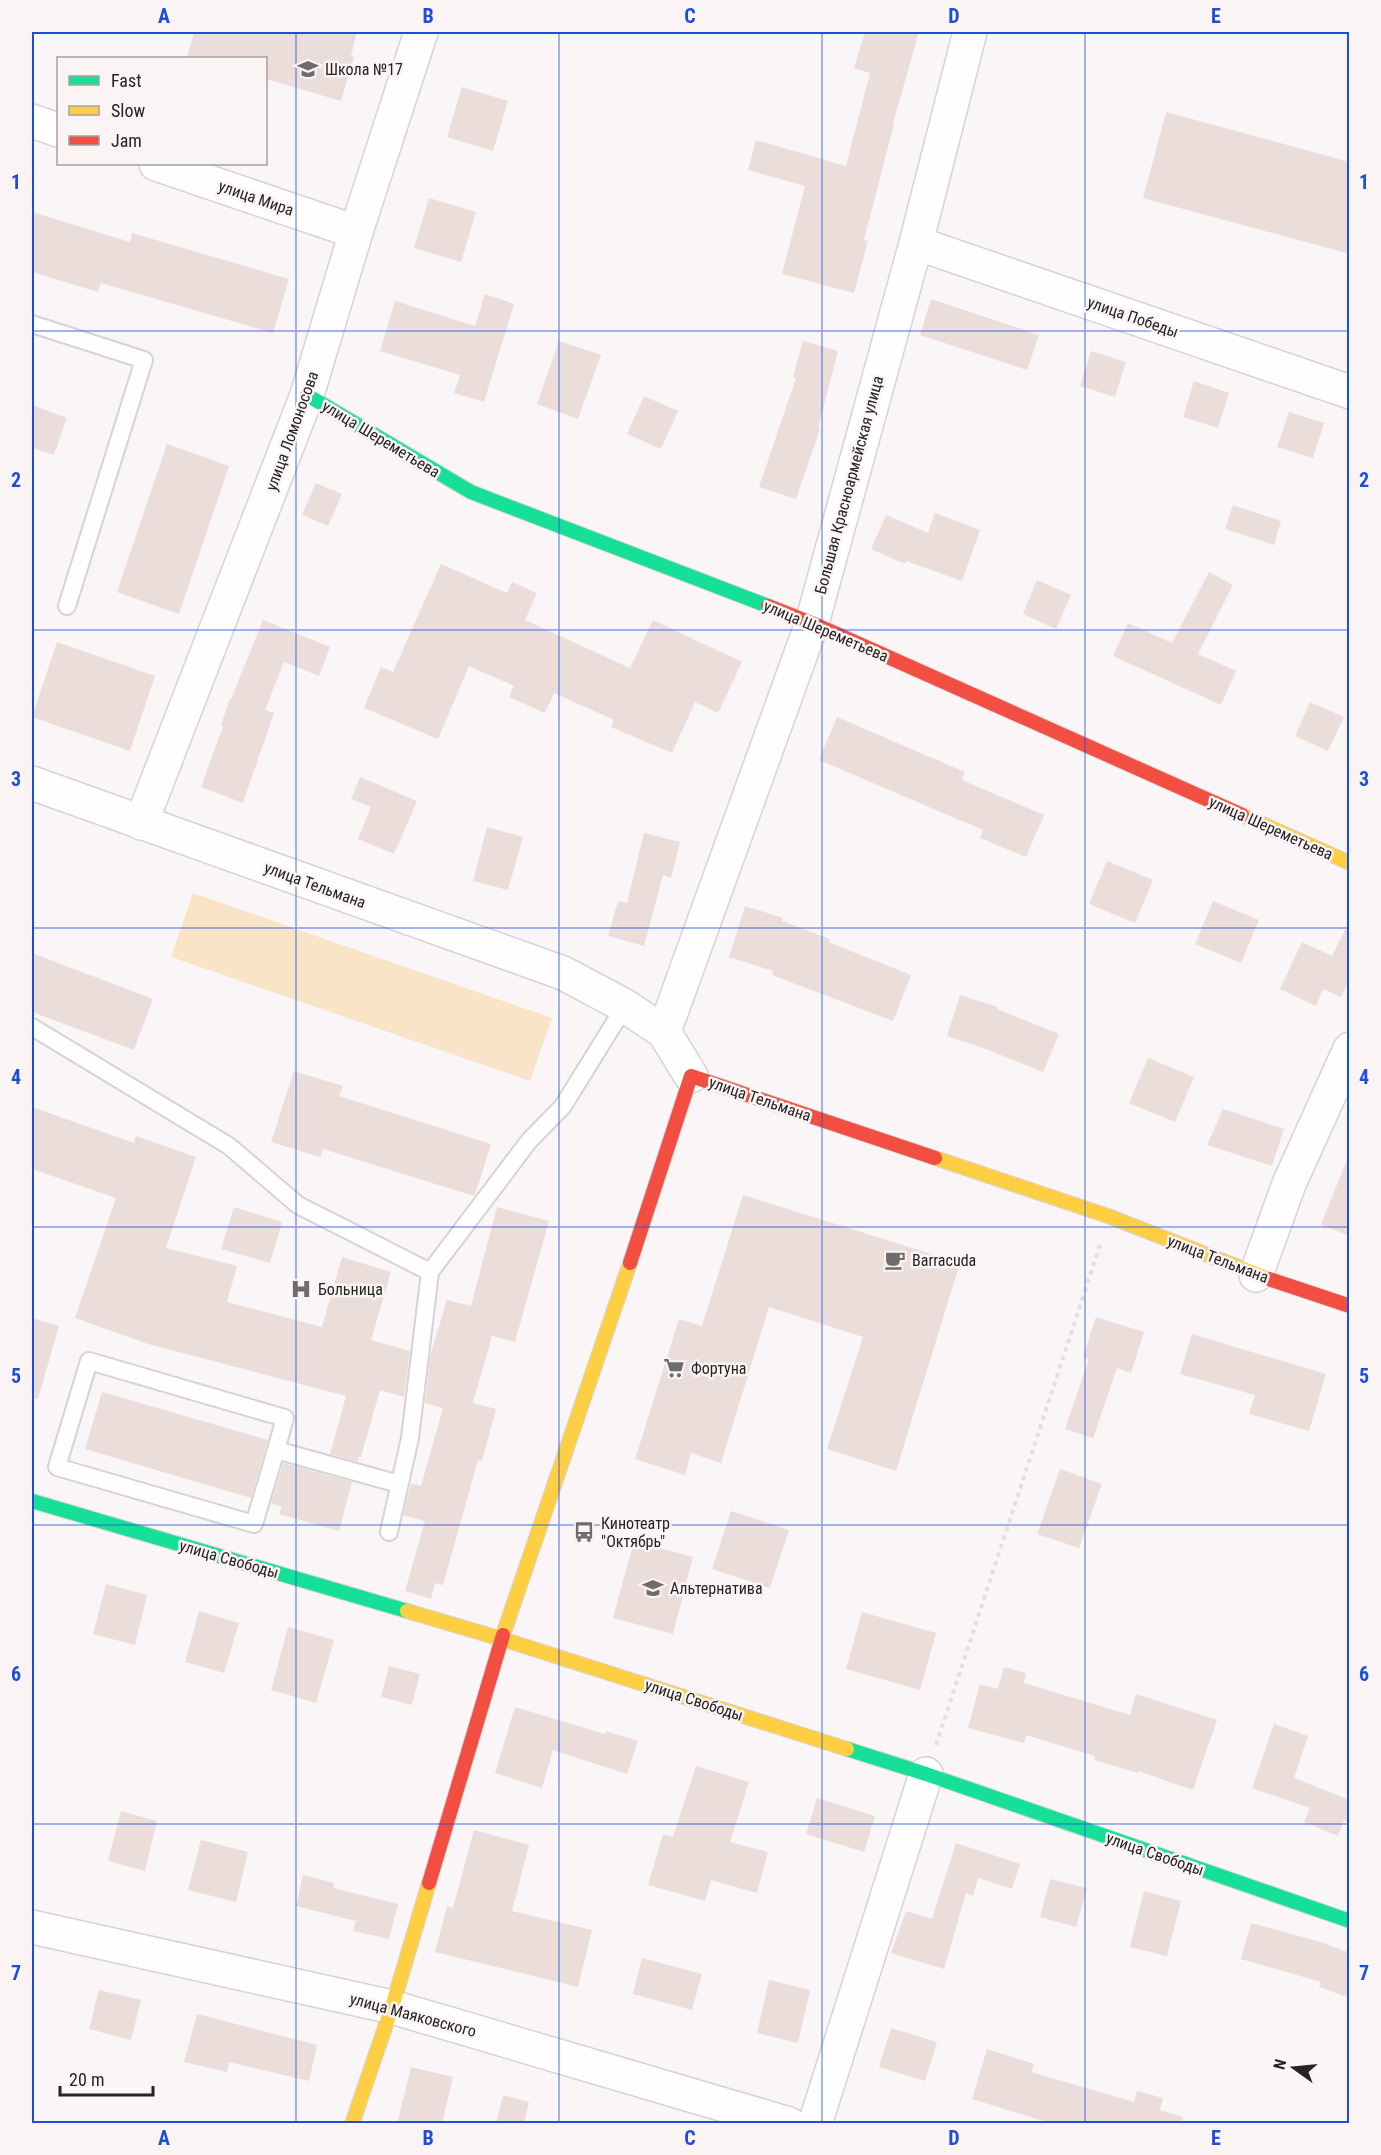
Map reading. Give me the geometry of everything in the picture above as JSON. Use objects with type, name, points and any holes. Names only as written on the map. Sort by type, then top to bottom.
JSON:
[{"type":"street","name":"улица Ломоносова","points":[[141,823],[307,395],[356,232],[421,32]]},
{"type":"street","name":"Большая Красноармейская улица","points":[[664,1032],[812,623],[916,243],[970,32]]},
{"type":"street","points":[[32,121],[57,130]]},
{"type":"street","name":"улица Мира","points":[[159,165],[356,232]]},
{"type":"street","name":"улица Победы","points":[[916,243],[1350,392]]},
{"type":"street","name":"улица Шереметьева","points":[[307,395],[471,492],[812,623],[1350,863]]},
{"type":"street","name":"улица Тельмана","points":[[32,783],[563,973],[624,1006],[664,1032],[691,1076],[1108,1216],[1256,1275],[1350,1306]]},
{"type":"street","points":[[1256,1275],[1289,1184],[1350,1049]]},
{"type":"street","points":[[352,2124],[392,2007],[502,1639],[605,1340],[691,1076]]},
{"type":"street","name":"улица Свободы","points":[[32,1501],[502,1639],[926,1774],[1350,1921]]},
{"type":"street","points":[[814,2124],[926,1774]]},
{"type":"street","name":"улица Маяковского","points":[[32,1927],[392,2007],[789,2124]]},
{"type":"lane","points":[[32,324],[144,360],[67,606]]},
{"type":"lane","points":[[389,1532],[410,1438],[430,1272],[529,1141],[563,1106],[624,1006]]},
{"type":"lane","points":[[32,1027],[229,1146],[298,1205],[430,1272]]},
{"type":"lane","points":[[89,1361],[285,1418],[276,1450],[254,1524],[57,1467],[89,1361]]},
{"type":"lane","points":[[276,1450],[399,1484]]},
{"type":"path","points":[[926,1774],[1090,1279],[1108,1216]]},
{"type":"shaded area","points":[[193,893],[552,1018],[530,1081],[171,957]]},
{"type":"building","name":"Школа №17","points":[[194,32],[357,32],[351,56],[354,57],[341,101],[267,79],[267,57],[187,57]]},
{"type":"building","points":[[865,32],[919,32],[893,123],[864,240],[868,241],[854,293],[782,274],[805,186],[748,170],[756,140],[846,166],[870,73],[854,68]]},
{"type":"building","points":[[462,87],[508,101],[493,151],[447,137]]},
{"type":"building","points":[[1166,112],[1350,162],[1350,254],[1143,198]]},
{"type":"building","points":[[429,198],[476,212],[461,262],[414,248]]},
{"type":"building","points":[[32,212],[130,242],[132,233],[289,279],[273,333],[101,283],[98,292],[32,272]]},
{"type":"building","points":[[485,294],[514,304],[484,402],[454,393],[460,375],[380,351],[395,301],[475,326]]},
{"type":"building","points":[[931,299],[1039,335],[1027,370],[920,335]]},
{"type":"building","points":[[559,341],[601,355],[578,419],[537,404]]},
{"type":"building","points":[[803,341],[838,351],[818,428],[820,429],[796,499],[759,487],[796,378],[793,377]]},
{"type":"building","points":[[1091,351],[1126,362],[1115,397],[1080,386]]},
{"type":"building","points":[[1194,381],[1229,393],[1218,428],[1183,417]]},
{"type":"building","points":[[644,396],[678,411],[661,449],[627,434]]},
{"type":"building","points":[[32,405],[67,418],[54,455],[32,448]]},
{"type":"building","points":[[1289,412],[1324,423],[1313,458],[1277,447]]},
{"type":"building","points":[[167,444],[229,466],[179,614],[117,592]]},
{"type":"building","points":[[316,483],[342,494],[328,526],[302,515]]},
{"type":"building","points":[[1233,505],[1281,521],[1274,545],[1225,529]]},
{"type":"building","points":[[935,513],[980,530],[962,581],[906,561],[905,564],[871,549],[886,515],[928,533]]},
{"type":"building","points":[[441,564],[507,593],[512,582],[537,593],[525,620],[630,668],[653,620],[742,662],[718,713],[695,702],[672,753],[611,727],[614,720],[554,693],[545,713],[509,697],[514,686],[469,666],[438,739],[364,708],[381,667],[393,672]]},
{"type":"building","points":[[1209,572],[1233,585],[1198,654],[1236,671],[1221,705],[1113,656],[1128,623],[1172,643]]},
{"type":"building","points":[[1037,580],[1071,595],[1056,629],[1023,614]]},
{"type":"building","points":[[263,620],[330,647],[319,676],[284,662],[265,710],[274,713],[243,803],[201,787],[223,726],[221,725],[230,698]]},
{"type":"building","points":[[57,642],[155,676],[130,751],[32,717]]},
{"type":"building","points":[[1310,702],[1344,717],[1328,751],[1295,736]]},
{"type":"building","points":[[837,717],[965,772],[962,780],[1044,815],[1026,857],[980,838],[983,830],[819,760]]},
{"type":"building","points":[[360,777],[417,801],[394,854],[358,839],[371,807],[351,799]]},
{"type":"building","points":[[487,827],[523,837],[508,890],[473,881]]},
{"type":"building","points":[[644,833],[680,842],[671,878],[663,875],[644,946],[608,936],[618,901],[627,903]]},
{"type":"building","points":[[1107,861],[1153,880],[1135,923],[1089,904]]},
{"type":"building","points":[[1213,901],[1259,920],[1241,963],[1195,944]]},
{"type":"building","points":[[745,906],[783,918],[782,921],[830,939],[828,942],[911,975],[893,1021],[772,975],[773,971],[729,957]]},
{"type":"building","points":[[1350,920],[1350,980],[1341,997],[1323,989],[1316,1006],[1280,989],[1302,942],[1332,956]]},
{"type":"building","points":[[32,953],[153,999],[134,1050],[32,1012]]},
{"type":"building","points":[[960,995],[998,1007],[997,1009],[1059,1034],[1043,1072],[947,1036]]},
{"type":"building","points":[[1148,1058],[1194,1077],[1175,1122],[1129,1103]]},
{"type":"building","points":[[294,1071],[343,1086],[339,1096],[491,1144],[475,1195],[323,1149],[320,1157],[271,1142]]},
{"type":"building","points":[[32,1107],[134,1143],[136,1136],[196,1157],[166,1248],[237,1266],[227,1302],[322,1327],[342,1257],[391,1272],[371,1340],[410,1351],[404,1397],[380,1390],[358,1462],[330,1454],[346,1396],[148,1344],[75,1318],[116,1198],[32,1169]]},
{"type":"building","points":[[1223,1109],[1284,1129],[1272,1166],[1207,1145]]},
{"type":"building","points":[[1348,1157],[1350,1157],[1350,1236],[1321,1225]]},
{"type":"building","points":[[743,1195],[960,1263],[896,1471],[827,1449],[863,1337],[769,1307],[721,1463],[691,1453],[685,1475],[635,1459],[679,1319],[702,1326]]},
{"type":"building","points":[[234,1207],[282,1222],[270,1263],[221,1249]]},
{"type":"building","points":[[497,1207],[549,1221],[515,1342],[492,1336],[473,1403],[496,1409],[482,1461],[478,1460],[443,1585],[435,1583],[431,1599],[405,1591],[425,1521],[403,1515],[411,1483],[421,1486],[443,1408],[425,1403],[430,1356],[447,1300],[471,1306]]},
{"type":"building","points":[[1096,1317],[1144,1332],[1131,1373],[1117,1368],[1093,1438],[1065,1429],[1089,1359],[1083,1357]]},
{"type":"building","points":[[32,1318],[59,1326],[38,1399],[32,1398]]},
{"type":"building","points":[[1192,1334],[1326,1374],[1309,1431],[1249,1414],[1255,1395],[1180,1374]]},
{"type":"building","points":[[102,1392],[268,1440],[251,1498],[85,1449]]},
{"type":"building","points":[[283,1463],[352,1482],[339,1531],[279,1514],[282,1507],[271,1503]]},
{"type":"building","points":[[1060,1469],[1102,1484],[1079,1548],[1037,1534]]},
{"type":"building","points":[[731,1511],[789,1530],[770,1588],[712,1569]]},
{"type":"building","name":"Альтернатива","points":[[634,1541],[693,1557],[673,1634],[613,1618]]},
{"type":"building","points":[[106,1584],[147,1595],[135,1645],[93,1634]]},
{"type":"building","points":[[199,1611],[239,1623],[224,1673],[185,1662]]},
{"type":"building","points":[[862,1612],[936,1633],[920,1690],[846,1669]]},
{"type":"building","points":[[288,1627],[334,1640],[316,1703],[271,1690]]},
{"type":"building","points":[[389,1666],[420,1674],[412,1705],[381,1697]]},
{"type":"building","points":[[1004,1667],[1026,1673],[1024,1683],[1130,1715],[1136,1694],[1217,1720],[1193,1790],[1138,1771],[1138,1773],[1094,1760],[1095,1756],[1026,1735],[1024,1743],[968,1728],[980,1684],[998,1689]]},
{"type":"building","points":[[515,1707],[605,1734],[606,1731],[638,1741],[627,1774],[553,1750],[542,1788],[495,1773]]},
{"type":"building","points":[[1274,1724],[1308,1736],[1294,1778],[1350,1800],[1350,1817],[1348,1822],[1344,1820],[1338,1836],[1304,1822],[1310,1808],[1252,1788]]},
{"type":"building","points":[[696,1766],[749,1782],[730,1842],[768,1852],[757,1893],[711,1880],[705,1901],[648,1885],[663,1834],[673,1837]]},
{"type":"building","points":[[817,1798],[875,1816],[864,1852],[806,1834]]},
{"type":"building","points":[[121,1811],[157,1821],[145,1871],[108,1861]]},
{"type":"building","points":[[474,1830],[529,1845],[512,1911],[592,1930],[578,1987],[435,1952],[447,1906],[453,1908]]},
{"type":"building","points":[[201,1840],[248,1852],[236,1902],[188,1890]]},
{"type":"building","points":[[956,1843],[1020,1864],[1012,1889],[978,1878],[973,1896],[966,1893],[944,1969],[891,1953],[906,1911],[932,1919]]},
{"type":"building","points":[[303,1875],[334,1883],[333,1888],[398,1904],[389,1939],[353,1931],[356,1921],[296,1906]]},
{"type":"building","points":[[1050,1879],[1087,1888],[1076,1927],[1040,1917]]},
{"type":"building","points":[[1144,1891],[1181,1901],[1167,1956],[1130,1947]]},
{"type":"building","points":[[1251,1923],[1321,1942],[1350,1953],[1350,1998],[1319,1987],[1321,1982],[1241,1959]]},
{"type":"building","points":[[642,1958],[702,1974],[692,2010],[633,1994]]},
{"type":"building","points":[[769,1980],[810,1990],[798,2043],[757,2033]]},
{"type":"building","points":[[99,1990],[141,2000],[131,2040],[89,2029]]},
{"type":"building","points":[[197,2014],[317,2045],[309,2081],[229,2062],[227,2072],[184,2062]]},
{"type":"building","points":[[891,2028],[937,2042],[925,2081],[879,2067]]},
{"type":"building","points":[[987,2049],[1034,2064],[1031,2072],[1134,2102],[1137,2091],[1163,2098],[1160,2110],[1183,2117],[1182,2124],[1053,2124],[972,2099]]},
{"type":"building","points":[[411,2067],[453,2077],[442,2124],[397,2124]]},
{"type":"building","points":[[503,2095],[529,2102],[524,2124],[496,2124]]},
{"type":"traffic: fast","points":[[307,395],[471,492],[768,606]]},
{"type":"traffic: fast","points":[[32,1501],[407,1611]]},
{"type":"traffic: fast","points":[[847,1749],[926,1774],[1350,1921]]},
{"type":"traffic: slow","points":[[1242,815],[1350,863]]},
{"type":"traffic: slow","points":[[935,1158],[1108,1216],[1269,1279]]},
{"type":"traffic: slow","points":[[503,1635],[630,1263]]},
{"type":"traffic: slow","points":[[407,1611],[847,1749]]},
{"type":"traffic: slow","points":[[352,2124],[392,2007],[429,1883]]},
{"type":"traffic: jam","points":[[768,606],[812,623],[1242,815]]},
{"type":"traffic: jam","points":[[630,1263],[691,1076],[935,1158]]},
{"type":"traffic: jam","points":[[1269,1279],[1350,1306]]},
{"type":"traffic: jam","points":[[429,1883],[503,1635]]},
{"type":"place","name":"Школа №17","points":[[308,69]]},
{"type":"place","name":"Barracuda","points":[[895,1260]]},
{"type":"place","name":"Больница","points":[[301,1289]]},
{"type":"place","name":"Фортуна","points":[[674,1368]]},
{"type":"place","name":"Кинотеатр \"Октябрь\"","points":[[584,1532]]},
{"type":"place","name":"Альтернатива","points":[[653,1588]]}]
